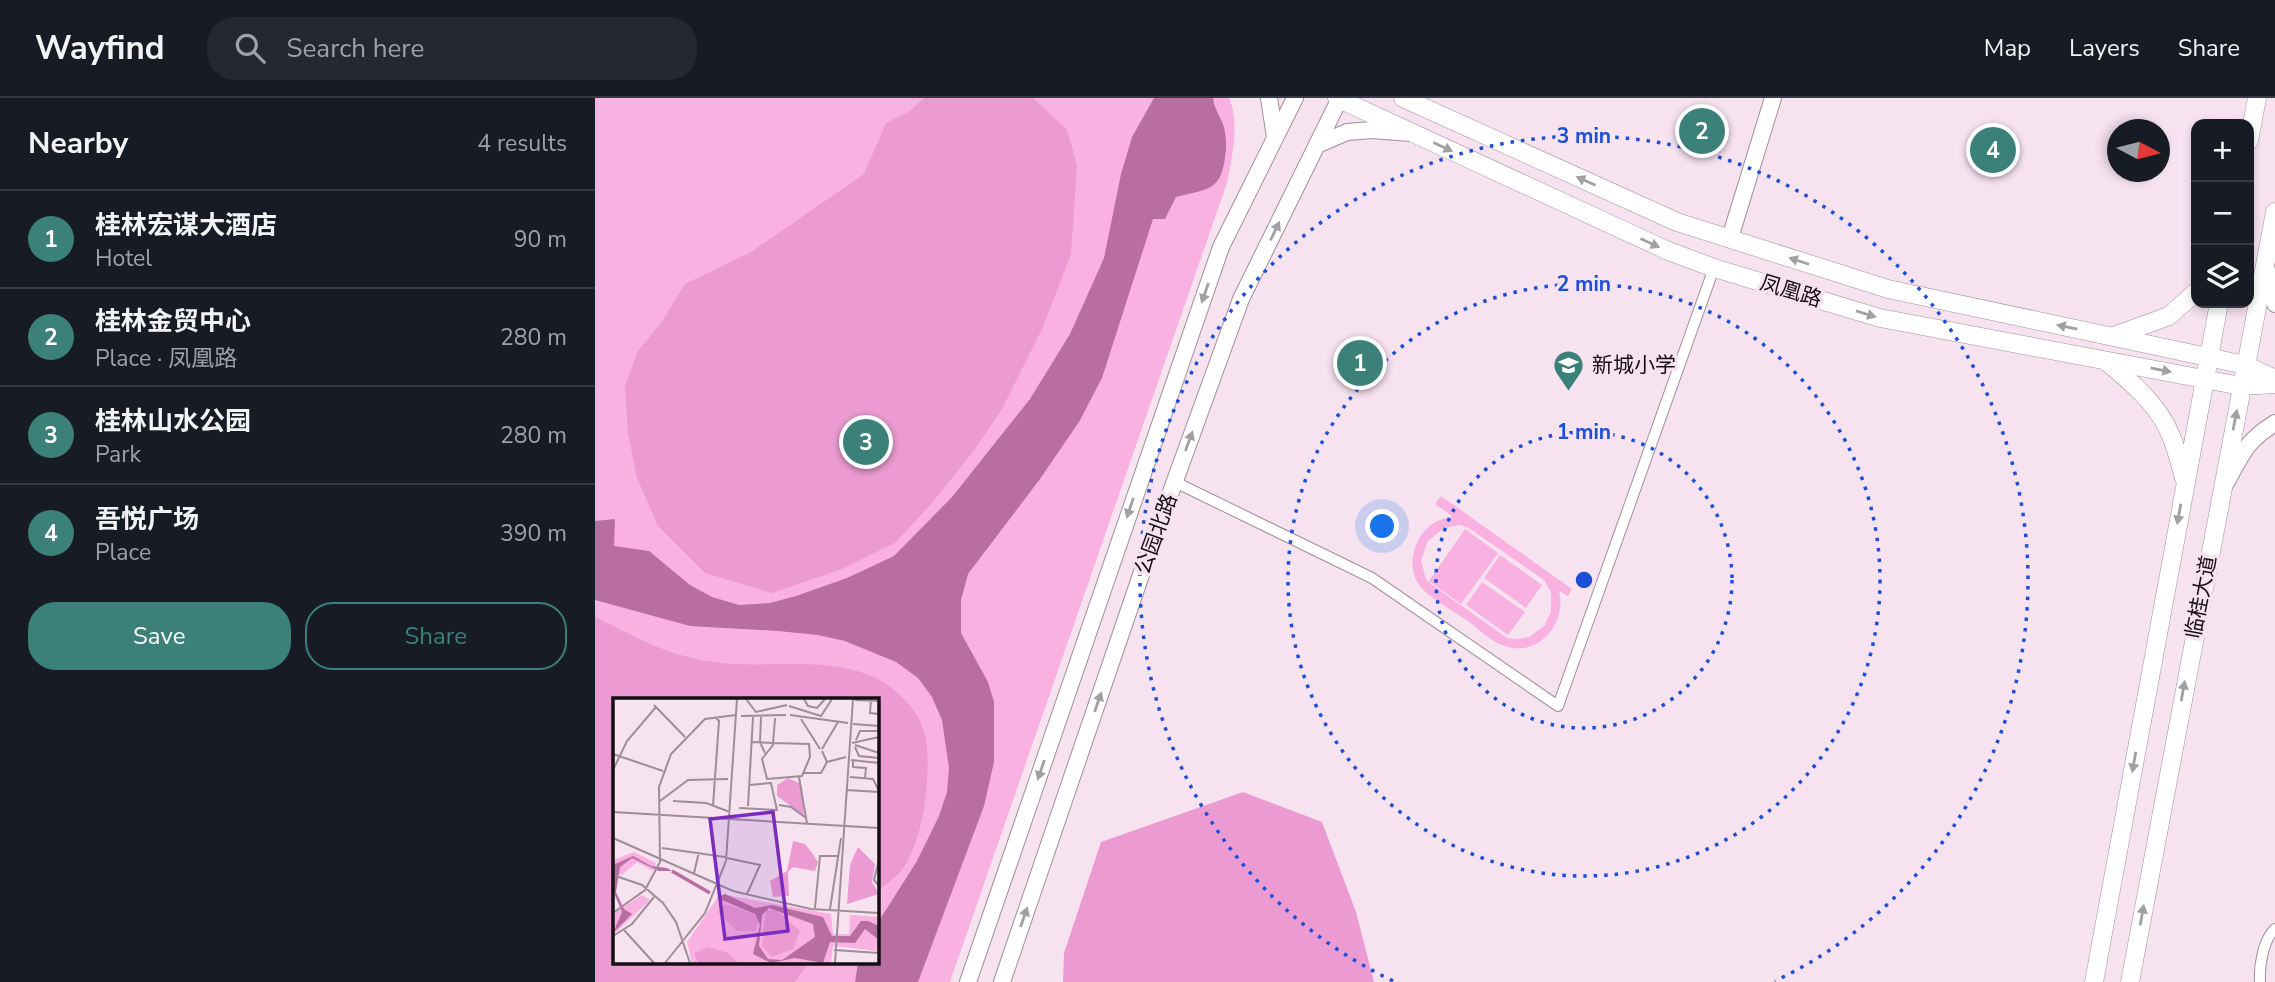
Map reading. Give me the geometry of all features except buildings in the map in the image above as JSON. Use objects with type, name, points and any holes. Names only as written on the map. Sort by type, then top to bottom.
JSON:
[{"type":"main road","points":[[1269,98],[1275,138]]},
{"type":"main road","name":"公园北路","points":[[968,982],[1221,247],[1295,98]]},
{"type":"main road","name":"公园北路","points":[[1002,982],[1241,299],[1339,98]]},
{"type":"main road","name":"凤凰路","points":[[1339,98],[1666,250],[1714,268],[1880,318],[2241,386],[2275,382]]},
{"type":"main road","name":"凤凰路","points":[[1403,98],[1677,222],[1888,289],[2209,356],[2245,365],[2275,382]]},
{"type":"main road","points":[[1725,237],[1762,98]]},
{"type":"main road","points":[[1725,237],[1773,98]]},
{"type":"main road","points":[[2253,119],[2257,98]]},
{"type":"main road","points":[[1317,145],[1347,132],[1372,130],[1413,133]]},
{"type":"main road","name":"临桂大道","points":[[2130,982],[2275,212]]},
{"type":"main road","points":[[2265,262],[2275,304]]},
{"type":"main road","points":[[2112,337],[2169,316],[2191,296]]},
{"type":"main road","name":"临桂大道","points":[[2095,982],[2217,308]]},
{"type":"main road","points":[[2104,360],[2136,386],[2159,413],[2171,436],[2185,482]]},
{"type":"main road","points":[[2220,495],[2242,453],[2256,435],[2275,423]]},
{"type":"street","points":[[1175,482],[1372,578],[1558,706],[1714,268]]},
{"type":"street","points":[[2260,982],[2259,971],[2264,952],[2271,932],[2275,929]]},
{"type":"shaded area","points":[[595,98],[1229,98],[1235,129],[1227,183],[950,982],[595,982]]},
{"type":"shaded area","points":[[924,98],[1033,98],[1067,130],[1077,165],[1071,254],[1043,327],[1002,409],[975,449],[932,503],[895,543],[842,569],[772,593],[705,573],[658,526],[637,478],[628,433],[625,386],[638,351],[663,320],[685,284],[751,252],[864,174],[886,123],[910,111]]},
{"type":"shaded area","points":[[1154,98],[1213,98],[1225,136],[1223,168],[1216,183],[1204,190],[1176,197],[1165,219],[1153,219],[1102,378],[1079,422],[1040,479],[968,574],[961,600],[961,633],[988,682],[994,702],[994,762],[984,806],[918,982],[855,982],[858,964],[879,964],[879,921],[917,861],[939,816],[947,792],[949,768],[942,720],[932,697],[918,678],[896,662],[845,641],[778,631],[690,626],[595,600],[595,521],[615,519],[614,546],[649,551],[690,585],[712,597],[739,605],[770,603],[796,596],[847,578],[894,556],[952,497],[1030,399],[1070,334],[1104,258],[1121,174],[1132,137]]},
{"type":"shaded area","points":[[1441,496],[1572,589],[1568,596],[1559,591],[1559,614],[1549,634],[1541,641],[1520,648],[1502,645],[1420,586],[1415,578],[1412,561],[1416,544],[1432,524],[1452,516],[1435,504]],"holes":[[[1459,525],[1467,527],[1544,580],[1551,592],[1551,612],[1544,626],[1529,637],[1507,638],[1427,581],[1421,560],[1428,541],[1444,528]]]},
{"type":"shaded area","points":[[1465,529],[1498,553],[1461,604],[1429,581]]},
{"type":"shaded area","points":[[1500,555],[1542,585],[1526,608],[1484,578]]},
{"type":"shaded area","points":[[1482,582],[1525,612],[1508,635],[1466,605]]},
{"type":"shaded area","points":[[595,617],[652,645],[697,659],[738,664],[813,664],[861,672],[882,682],[911,706],[922,725],[927,745],[923,815],[907,862],[879,890],[879,698],[613,698],[613,964],[808,964],[795,982],[595,982]]},
{"type":"shaded area","points":[[1243,792],[1322,822],[1356,912],[1374,982],[1063,982],[1064,953],[1101,842]]},
{"type":"place","name":"桂林金贸中心","points":[[1702,131]]},
{"type":"place","name":"吾悦广场","points":[[1993,150]]},
{"type":"place","name":"桂林宏谋大酒店","points":[[1360,363]]},
{"type":"place","name":"新城小学","points":[[1569,392]]},
{"type":"place","name":"桂林山水公园","points":[[866,442]]}]
